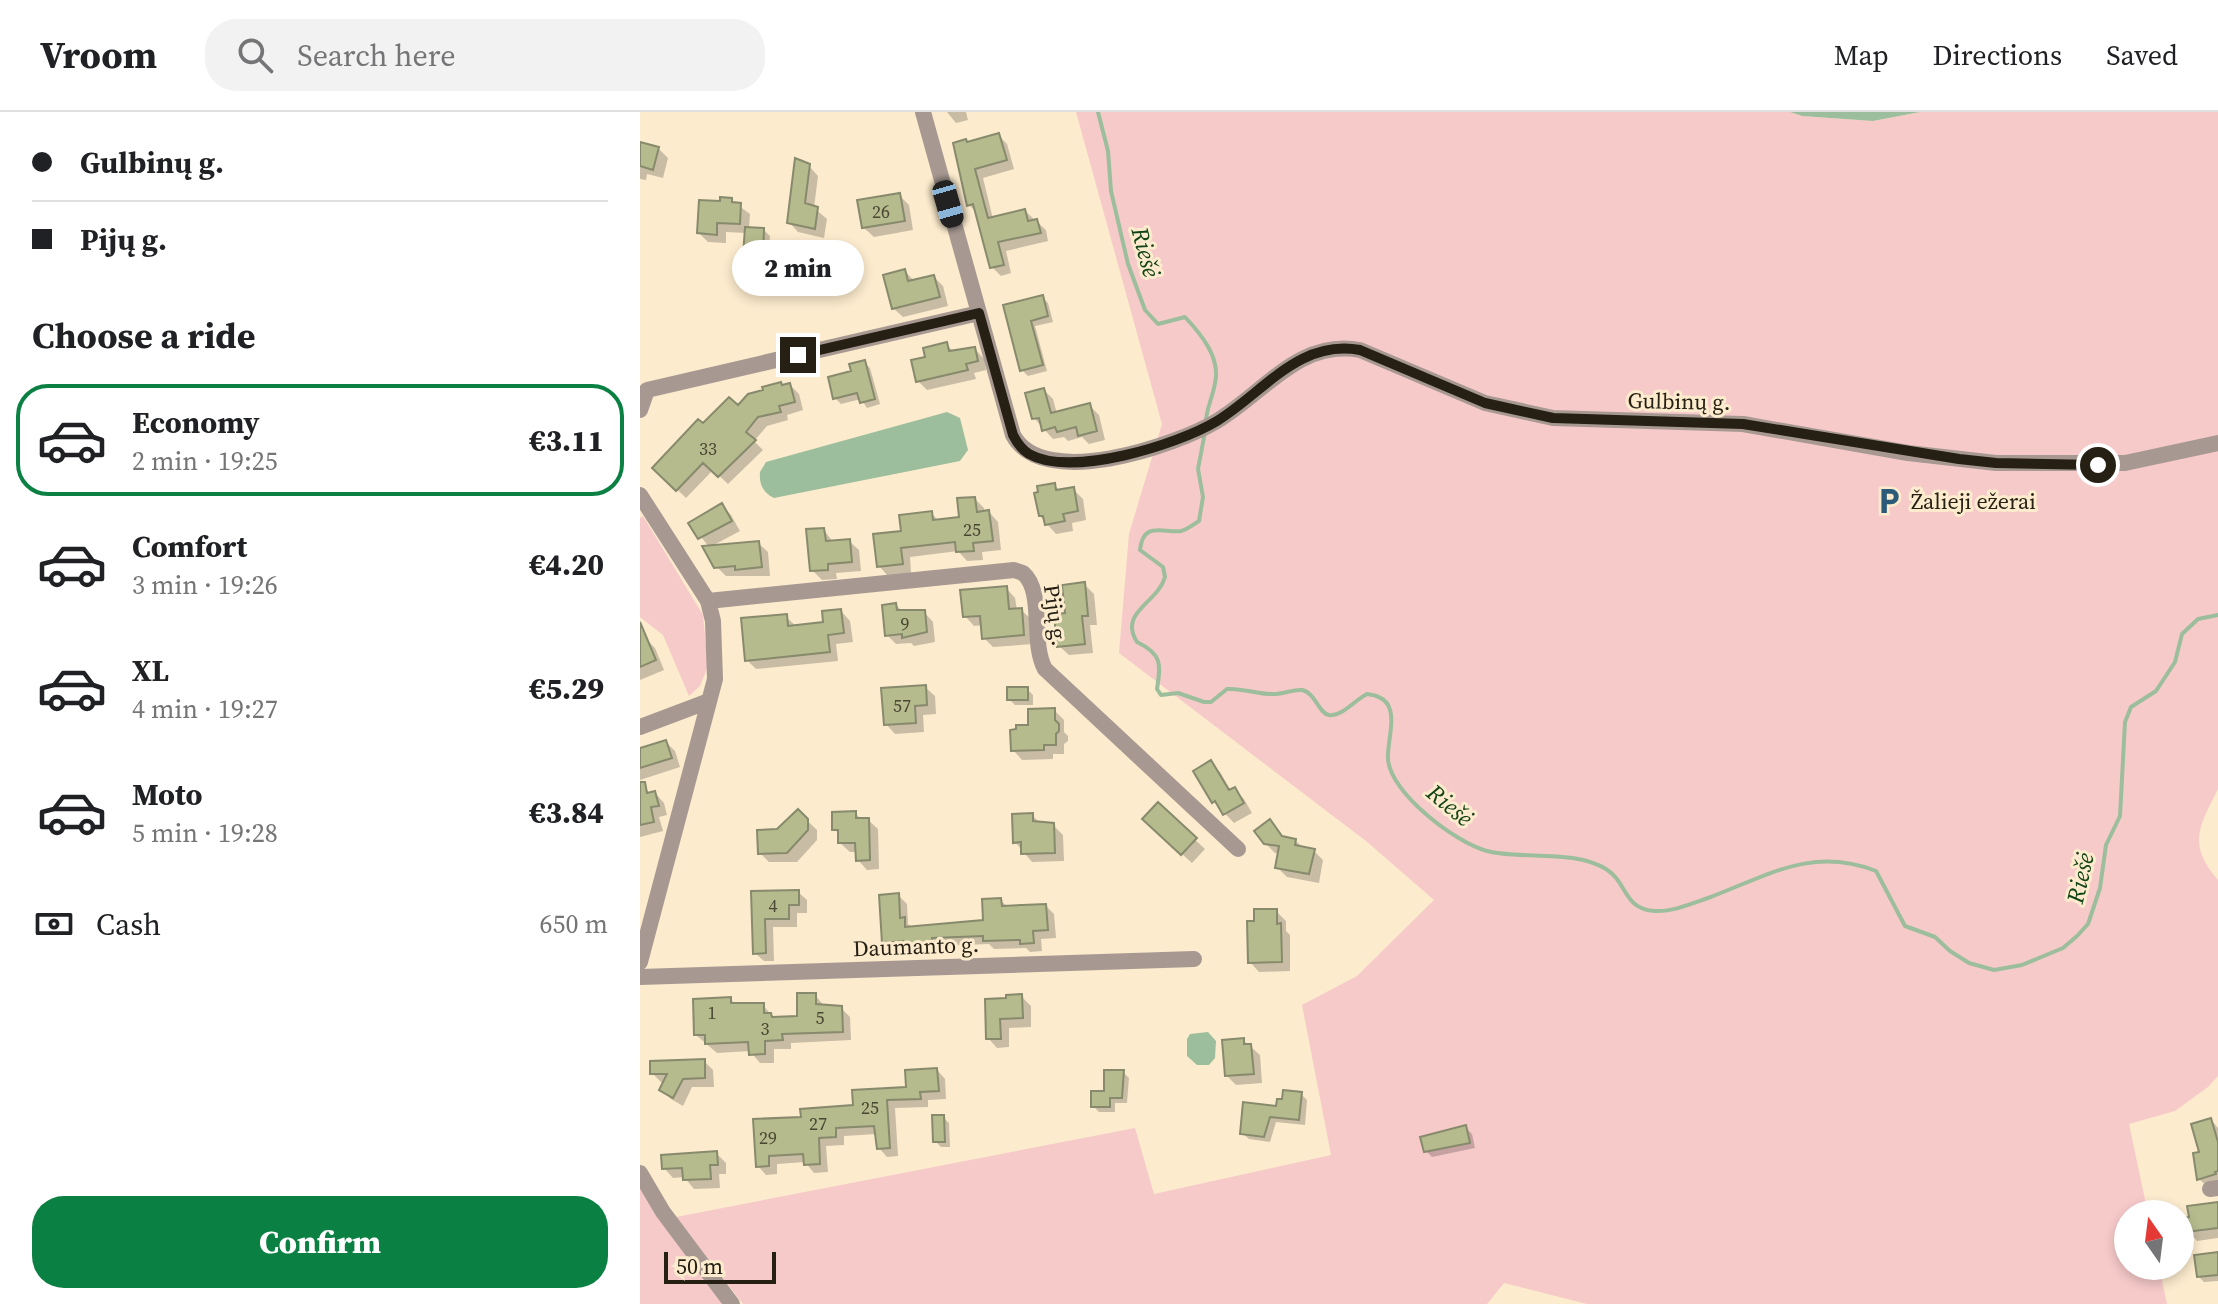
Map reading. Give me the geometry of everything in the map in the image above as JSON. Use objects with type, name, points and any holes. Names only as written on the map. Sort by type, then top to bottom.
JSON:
[{"type":"street","points":[[640,410],[647,390],[979,313],[923,112]]},
{"type":"street","name":"Gulbinų g.","points":[[979,313],[1013,435],[1027,453],[1059,462],[1128,455],[1173,440],[1216,422],[1305,356],[1341,346],[1360,350],[1485,403],[1553,418],[1743,424],[1908,453],[1996,463],[2125,463],[2218,443]]},
{"type":"street","points":[[640,495],[708,601],[713,621],[715,679],[640,962]]},
{"type":"street","name":"Pijų g.","points":[[708,601],[1014,570],[1023,573],[1033,587],[1038,650],[1045,669],[1238,849]]},
{"type":"street","points":[[640,727],[709,701]]},
{"type":"street","name":"Daumanto g.","points":[[640,977],[1194,959]]},
{"type":"street","points":[[640,1173],[663,1212],[732,1304]]},
{"type":"shaded area","points":[[1076,112],[1790,112],[1802,116],[1873,121],[1920,112],[2218,112],[2218,789],[2201,825],[2199,845],[2202,856],[2218,880],[2218,1076],[2175,1111],[2129,1124],[2145,1200],[2114,1200],[2114,1280],[2162,1280],[2167,1304],[1587,1304],[1504,1283],[1487,1304],[743,1304],[676,1217],[1135,1128],[1154,1194],[1331,1155],[1302,1005],[1357,976],[1434,900],[1366,841],[1119,653],[1129,534],[1162,424]]},
{"type":"shaded area","points":[[1790,112],[1920,112],[1873,121],[1802,116]]},
{"type":"shaded area","points":[[947,412],[960,418],[968,450],[960,461],[774,498],[764,491],[761,484],[760,472],[766,462]]},
{"type":"shaded area","points":[[643,516],[703,615],[708,666],[700,686],[689,696],[663,635],[640,617],[640,518]]},
{"type":"shaded area","points":[[1208,1032],[1216,1041],[1215,1058],[1209,1065],[1197,1065],[1187,1056],[1187,1039],[1190,1034]]},
{"type":"shaded area","points":[[640,1188],[723,1304],[640,1304]]},
{"type":"building","points":[[999,133],[1007,160],[975,169],[988,218],[1025,209],[1028,221],[1037,219],[1041,233],[998,242],[1004,265],[990,268],[973,204],[967,206],[953,143]]},
{"type":"building","points":[[640,142],[659,147],[653,170],[640,166]]},
{"type":"building","points":[[795,158],[810,164],[805,203],[818,207],[815,229],[787,223]]},
{"type":"building","points":[[900,193],[905,221],[862,228],[857,200]]},
{"type":"building","points":[[720,197],[741,203],[740,224],[717,223],[717,235],[697,233],[699,200],[720,201]]},
{"type":"building","points":[[745,227],[764,228],[763,258],[743,257]]},
{"type":"building","points":[[905,269],[908,281],[934,275],[940,297],[892,309],[883,275]]},
{"type":"building","points":[[1043,295],[1048,316],[1031,321],[1043,365],[1020,371],[1003,305]]},
{"type":"building","points":[[947,342],[949,351],[975,347],[978,361],[966,364],[968,370],[916,382],[911,360],[925,357],[923,348]]},
{"type":"building","points":[[865,360],[875,399],[860,403],[857,393],[833,399],[828,377],[851,371],[849,364]]},
{"type":"building","points":[[781,382],[782,385],[790,383],[795,402],[779,406],[781,412],[758,417],[746,432],[756,440],[718,477],[703,463],[676,491],[652,468],[698,419],[703,423],[729,397],[738,405],[748,394]]},
{"type":"building","points":[[1044,388],[1051,413],[1090,403],[1097,431],[1078,436],[1076,427],[1057,432],[1055,427],[1042,431],[1039,418],[1032,419],[1025,393]]},
{"type":"building","points":[[1055,483],[1056,490],[1074,487],[1078,511],[1063,514],[1065,521],[1045,525],[1043,516],[1039,516],[1034,493],[1038,492],[1037,486]]},
{"type":"building","points":[[975,497],[977,512],[989,510],[993,541],[973,543],[974,551],[956,552],[955,542],[901,548],[903,564],[877,567],[873,534],[901,531],[899,515],[932,511],[933,520],[959,517],[957,498]]},
{"type":"building","points":[[722,503],[732,521],[698,539],[688,523]]},
{"type":"building","points":[[824,528],[826,541],[850,539],[852,562],[828,564],[828,570],[810,571],[806,529]]},
{"type":"building","points":[[759,541],[762,567],[735,570],[735,566],[714,568],[702,546]]},
{"type":"building","points":[[1085,582],[1088,616],[1082,616],[1085,644],[1057,647],[1054,614],[1065,613],[1062,585]]},
{"type":"building","points":[[1007,586],[1009,609],[1022,608],[1024,635],[982,639],[980,616],[963,617],[960,590]]},
{"type":"building","points":[[896,603],[897,610],[925,610],[927,632],[902,638],[902,634],[885,636],[882,605]]},
{"type":"building","points":[[841,609],[844,633],[828,635],[830,652],[745,661],[741,618],[787,614],[788,626],[823,622],[822,611]]},
{"type":"building","points":[[640,622],[656,660],[640,667]]},
{"type":"building","points":[[926,685],[927,705],[915,706],[916,723],[884,725],[881,688]]},
{"type":"building","points":[[1007,687],[1028,687],[1028,700],[1007,700]]},
{"type":"building","points":[[1055,708],[1055,720],[1059,724],[1056,745],[1044,745],[1044,750],[1011,751],[1010,730],[1016,729],[1016,725],[1028,725],[1028,709]]},
{"type":"building","points":[[666,740],[672,758],[640,768],[640,748]]},
{"type":"building","points":[[1211,760],[1229,790],[1235,787],[1244,803],[1223,815],[1193,771]]},
{"type":"building","points":[[640,782],[645,782],[647,793],[655,791],[659,806],[651,807],[654,822],[640,825]]},
{"type":"building","points":[[1158,802],[1197,838],[1181,855],[1142,819]]},
{"type":"building","points":[[798,809],[808,819],[808,830],[787,853],[758,854],[757,830],[777,829]]},
{"type":"building","points":[[856,811],[856,818],[869,818],[870,860],[856,861],[855,843],[838,843],[838,830],[832,830],[832,812]]},
{"type":"building","points":[[1033,813],[1033,821],[1054,823],[1055,853],[1021,854],[1021,842],[1013,843],[1012,814]]},
{"type":"building","points":[[1270,819],[1282,836],[1296,839],[1295,845],[1315,849],[1309,874],[1275,868],[1279,846],[1264,844],[1254,831]]},
{"type":"building","points":[[799,890],[799,905],[789,905],[789,919],[765,919],[766,953],[753,954],[751,891]]},
{"type":"building","points":[[899,893],[900,918],[905,917],[905,927],[983,920],[982,899],[1001,898],[1002,906],[1046,904],[1048,930],[1033,931],[1034,943],[1020,944],[1020,940],[983,941],[983,936],[932,938],[932,944],[903,946],[903,941],[882,943],[879,895]]},
{"type":"building","points":[[1254,909],[1277,909],[1277,924],[1281,923],[1282,962],[1248,963],[1247,921],[1254,921]]},
{"type":"building","points":[[797,993],[816,993],[816,1004],[842,1006],[843,1032],[782,1034],[783,1040],[765,1041],[765,1054],[749,1055],[748,1042],[705,1044],[705,1035],[694,1035],[693,999],[731,997],[731,1003],[764,1003],[764,1013],[771,1013],[772,1017],[797,1016]]},
{"type":"building","points":[[1022,994],[1023,1018],[1000,1019],[1001,1039],[986,1039],[985,999]]},
{"type":"building","points":[[1244,1038],[1244,1044],[1251,1044],[1254,1074],[1225,1076],[1222,1040]]},
{"type":"building","points":[[705,1059],[705,1078],[683,1079],[673,1098],[659,1090],[667,1074],[650,1074],[650,1061]]},
{"type":"building","points":[[937,1068],[939,1091],[920,1092],[921,1099],[887,1100],[890,1148],[877,1149],[874,1126],[836,1128],[836,1137],[819,1138],[820,1164],[804,1165],[803,1154],[769,1156],[769,1166],[756,1167],[753,1119],[801,1117],[800,1109],[853,1105],[852,1090],[906,1087],[905,1070]]},
{"type":"building","points":[[1104,1070],[1124,1070],[1122,1098],[1110,1098],[1110,1107],[1091,1107],[1091,1091],[1104,1091]]},
{"type":"building","points":[[1283,1090],[1302,1092],[1299,1120],[1270,1117],[1264,1137],[1240,1134],[1243,1102],[1276,1106],[1277,1099],[1282,1099]]},
{"type":"building","points":[[932,1115],[944,1115],[945,1142],[933,1142]]},
{"type":"building","points":[[2211,1118],[2218,1142],[2218,1171],[2197,1180],[2193,1153],[2199,1152],[2191,1124]]},
{"type":"building","points":[[1466,1125],[1470,1143],[1424,1152],[1420,1137]]},
{"type":"building","points":[[717,1151],[718,1165],[710,1165],[711,1179],[683,1180],[682,1168],[662,1169],[661,1155]]},
{"type":"building","points":[[2218,1202],[2218,1228],[2194,1231],[2194,1205]]},
{"type":"building","points":[[2218,1252],[2218,1275],[2197,1277],[2194,1255]]},
{"type":"waterway","name":"Riešė","points":[[1098,112],[1108,151],[1111,191],[1128,264],[1145,310],[1158,324],[1185,317],[1212,356],[1216,374],[1206,420]]},
{"type":"waterway","name":"Riešė","points":[[1205,432],[1198,469],[1203,497],[1199,521],[1181,531],[1149,532],[1140,550],[1163,567],[1165,577],[1132,623],[1137,642],[1151,651],[1158,661],[1157,689],[1161,695],[1178,693],[1211,702],[1227,689],[1275,694],[1302,690],[1311,695],[1322,711],[1329,715],[1344,711],[1367,694],[1379,697],[1386,702],[1390,711],[1388,759],[1392,772],[1400,787],[1427,815],[1459,838],[1487,851],[1564,857],[1593,863],[1613,875],[1637,906],[1655,911],[1675,909],[1790,867],[1831,862],[1876,871],[1905,926],[1935,937],[1969,963],[1994,970],[2022,965],[2063,948],[2088,924],[2100,888],[2106,845],[2120,816],[2125,722],[2131,707],[2156,691],[2175,662],[2182,634],[2198,619],[2218,615]]},
{"type":"place","name":"Žalieji ežerai","points":[[1889,501]]},
{"type":"route","points":[[798,355],[979,313],[1013,435],[1027,453],[1059,462],[1128,455],[1173,440],[1216,422],[1305,356],[1341,346],[1360,350],[1485,403],[1553,418],[1743,424],[1959,459],[1996,463],[2098,465]]}]
